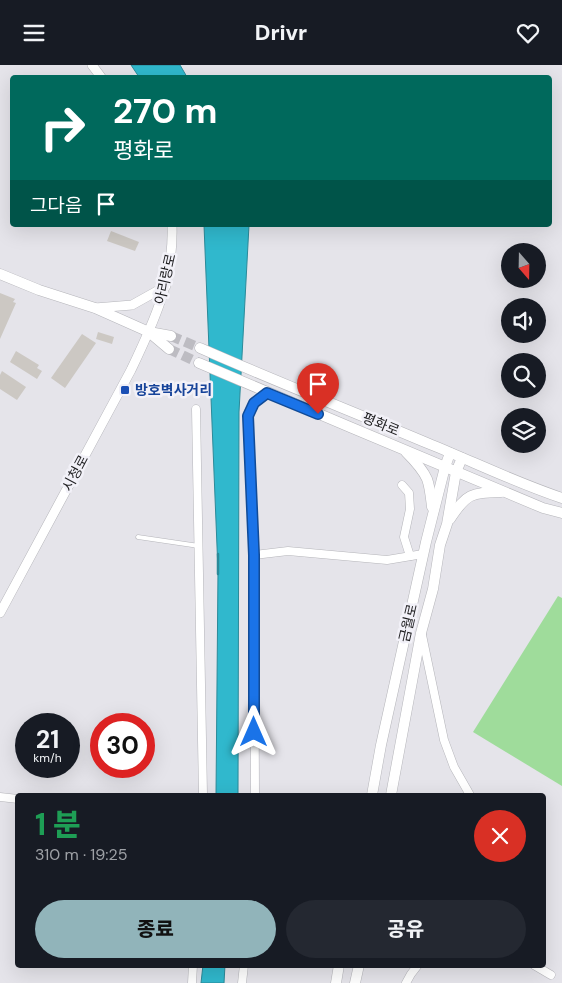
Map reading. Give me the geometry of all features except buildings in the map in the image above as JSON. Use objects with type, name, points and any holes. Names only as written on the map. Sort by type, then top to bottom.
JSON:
[{"type":"main road","points":[[0,274],[39,290],[95,308],[149,332],[171,336]]},
{"type":"main road","points":[[149,332],[169,349]]},
{"type":"main road","name":"평화로","points":[[200,348],[521,484],[562,498]]},
{"type":"main road","name":"평화로","points":[[199,363],[456,472],[544,508],[562,513]]},
{"type":"main road","points":[[402,448],[412,458],[426,478],[433,517]]},
{"type":"main road","name":"금월로","points":[[372,793],[423,554],[450,453]]},
{"type":"main road","name":"금월로","points":[[391,793],[421,633],[440,545],[447,524],[456,472],[462,458]]},
{"type":"main road","points":[[447,524],[460,504],[470,496],[478,493],[506,492]]},
{"type":"main road","points":[[336,983],[338,968]]},
{"type":"main road","points":[[355,983],[358,968]]},
{"type":"street","name":"아리랑로","points":[[149,332],[166,286],[172,254],[172,227]]},
{"type":"street","points":[[95,308],[132,305],[166,286]]},
{"type":"street","name":"시청로","points":[[0,613],[149,332]]},
{"type":"street","points":[[255,793],[254,555],[248,416],[254,403],[267,393]]},
{"type":"street","points":[[196,409],[202,793]]},
{"type":"street","points":[[402,485],[409,493],[410,509],[404,537],[410,556]]},
{"type":"street","points":[[254,555],[288,551],[386,560],[423,554]]},
{"type":"street","points":[[421,633],[444,740],[454,767],[469,793]]},
{"type":"street","points":[[0,797],[15,799]]},
{"type":"street","points":[[192,983],[193,968]]},
{"type":"street","points":[[242,983],[244,968]]},
{"type":"street","points":[[406,983],[416,968]]},
{"type":"street","points":[[539,968],[551,975]]},
{"type":"lane","points":[[138,537],[199,547]]},
{"type":"green space","points":[[558,596],[562,598],[562,786],[473,732]]},
{"type":"water","points":[[131,65],[180,65],[186,75],[138,75]]},
{"type":"water","points":[[204,227],[249,227],[239,412],[238,793],[216,793],[218,571]]},
{"type":"water","points":[[203,968],[225,968],[224,983],[201,983]]},
{"type":"waterway","points":[[218,554],[218,574]]},
{"type":"tunnel","points":[[171,336],[200,348]]},
{"type":"tunnel","points":[[169,349],[199,363]]},
{"type":"place","name":"방호벽사거리","points":[[125,390]]},
{"type":"route","points":[[254,732],[254,555],[248,416],[254,403],[267,393],[318,414]]}]
